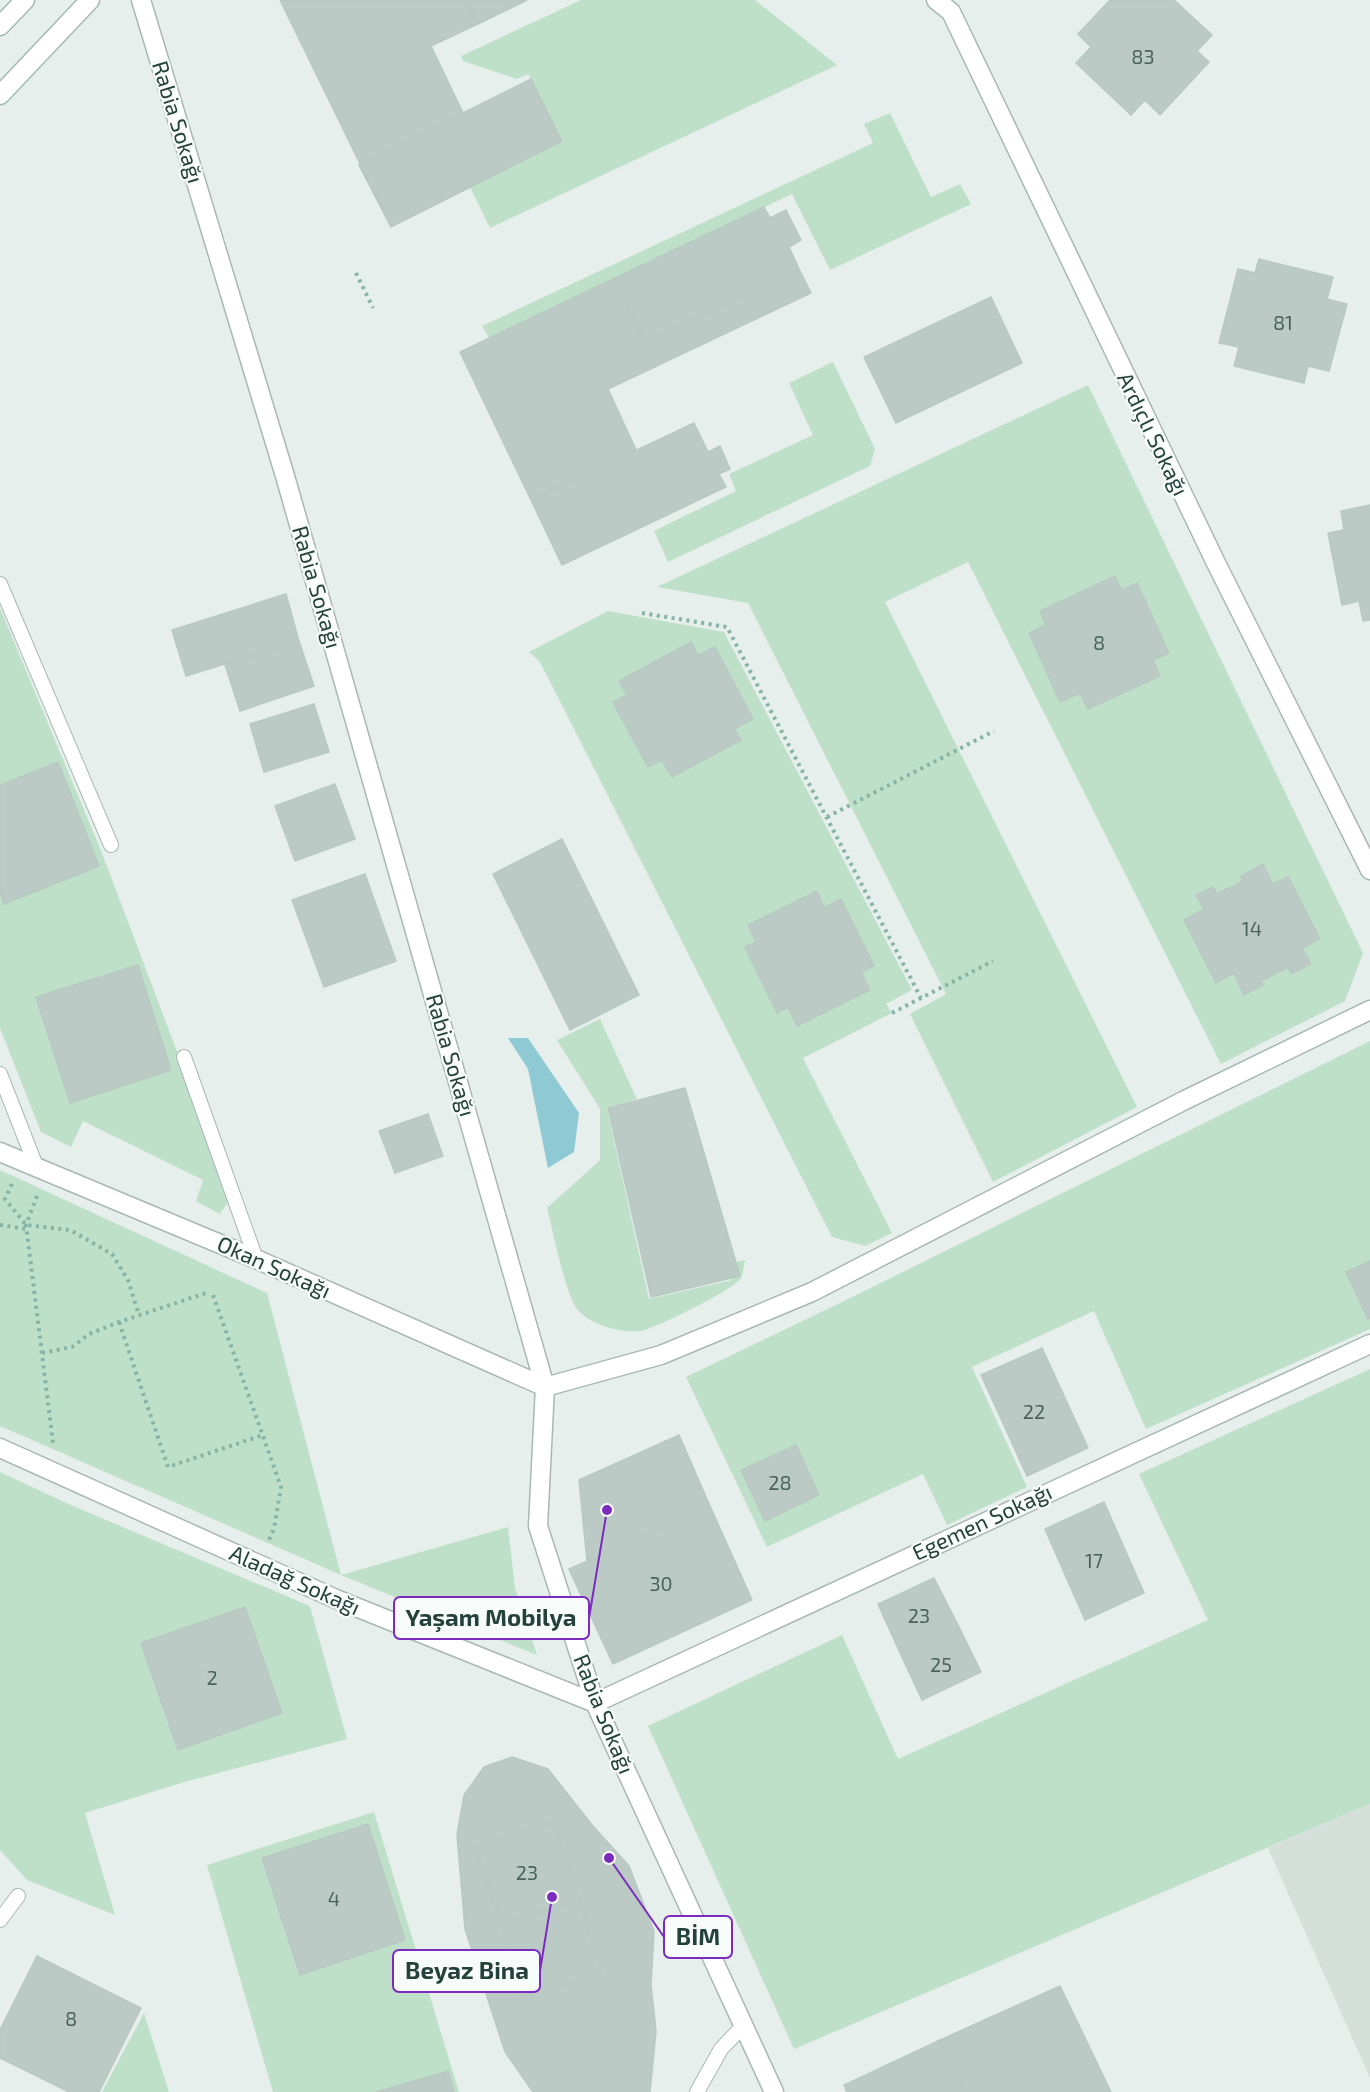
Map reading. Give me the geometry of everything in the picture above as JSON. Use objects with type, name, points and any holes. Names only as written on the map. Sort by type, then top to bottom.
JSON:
[{"type":"street","points":[[0,26],[25,0]]},
{"type":"street","points":[[0,95],[90,0]]},
{"type":"street","name":"Rabia Sokağı","points":[[141,0],[285,476],[545,1387],[538,1526],[595,1703],[774,2092]]},
{"type":"street","name":"Ardıçlı Sokağı","points":[[936,0],[956,6],[1215,561],[1370,870]]},
{"type":"street","points":[[545,1387],[661,1355],[812,1292],[1185,1100],[1370,1010]]},
{"type":"street","name":"Okan Sokağı","points":[[0,1152],[256,1259],[545,1387]]},
{"type":"street","name":"Egemen Sokağı","points":[[595,1703],[1370,1344]]},
{"type":"street","name":"Aladağ Sokağı","points":[[0,1448],[336,1599],[595,1703]]},
{"type":"lane","points":[[0,584],[111,845]]},
{"type":"lane","points":[[184,1057],[256,1259]]},
{"type":"lane","points":[[0,1074],[29,1163]]},
{"type":"lane","points":[[0,1920],[18,1896]]},
{"type":"lane","points":[[697,2092],[721,2049],[744,2025]]},
{"type":"path","points":[[356,273],[372,308]]},
{"type":"path","points":[[642,613],[727,627],[921,998]]},
{"type":"path","points":[[826,817],[994,731]]},
{"type":"path","points":[[892,1013],[993,961]]},
{"type":"path","points":[[29,1163],[6,1199],[26,1227],[57,1473]]},
{"type":"path","points":[[0,1225],[70,1230],[112,1254],[128,1280],[139,1315]]},
{"type":"path","points":[[42,1353],[72,1347],[89,1334],[119,1322],[211,1294],[280,1487],[274,1529],[258,1564]]},
{"type":"path","points":[[119,1322],[168,1467],[262,1435]]},
{"type":"shaded area","points":[[1370,1804],[1370,2078],[1268,1848]]},
{"type":"green space","points":[[581,0],[755,0],[837,65],[490,228],[470,187],[563,141],[528,74],[517,79],[463,61],[461,56]]},
{"type":"green space","points":[[890,113],[931,197],[960,184],[971,204],[830,270],[792,194],[489,338],[482,326],[873,143],[864,124]]},
{"type":"green space","points":[[833,362],[875,449],[870,466],[668,562],[654,531],[736,491],[729,474],[813,435],[789,383]]},
{"type":"green space","points":[[1088,385],[1363,953],[1345,1001],[1221,1064],[968,562],[885,602],[1137,1107],[993,1182],[910,1014],[946,994],[748,603],[657,587]]},
{"type":"green space","points":[[0,608],[102,853],[178,1054],[229,1200],[220,1214],[196,1201],[203,1180],[83,1121],[71,1147],[41,1132],[0,1028]]},
{"type":"green space","points":[[608,611],[724,632],[912,990],[886,1004],[892,1013],[803,1058],[892,1233],[865,1246],[832,1237],[540,662],[529,652]]},
{"type":"green space","points":[[600,1019],[637,1099],[607,1108],[649,1299],[732,1280],[728,1264],[745,1260],[741,1278],[725,1291],[665,1322],[644,1330],[618,1330],[598,1324],[577,1309],[564,1276],[547,1208],[600,1160],[600,1109],[557,1040]]},
{"type":"green space","points":[[1370,1041],[1370,1329],[1146,1429],[1094,1311],[972,1367],[1027,1487],[947,1525],[923,1474],[767,1547],[686,1377]]},
{"type":"green space","points":[[0,1170],[267,1293],[341,1575],[0,1426]]},
{"type":"green space","points":[[1370,1369],[1370,1804],[794,2049],[648,1726],[842,1635],[898,1759],[1208,1620],[1139,1474]]},
{"type":"green space","points":[[0,1472],[73,1506],[310,1606],[347,1739],[181,1783],[85,1813],[115,1915],[27,1880],[0,1850]]},
{"type":"green space","points":[[508,1527],[515,1588],[537,1655],[341,1575]]},
{"type":"green space","points":[[374,1812],[459,2092],[273,2092],[207,1865]]},
{"type":"green space","points":[[144,2013],[169,2092],[102,2092]]},
{"type":"water","points":[[508,1038],[528,1038],[579,1113],[574,1152],[548,1168],[528,1069]]},
{"type":"building","points":[[280,0],[466,0],[478,24],[431,46],[463,113],[531,79],[562,141],[391,227]]},
{"type":"building","points":[[466,0],[527,0],[478,24]]},
{"type":"building","points":[[1110,0],[1174,0],[1212,35],[1197,51],[1209,62],[1160,115],[1145,100],[1131,115],[1076,63],[1091,47],[1078,34]]},
{"type":"building","points":[[531,79],[562,141],[391,227],[359,165]]},
{"type":"building","points":[[764,207],[770,218],[786,210],[801,240],[789,247],[799,269],[645,342],[615,278]]},
{"type":"building","points":[[1259,259],[1333,277],[1327,299],[1347,304],[1329,371],[1308,366],[1304,383],[1234,366],[1239,347],[1219,343],[1238,269],[1255,273]]},
{"type":"building","points":[[799,269],[811,293],[608,389],[636,450],[531,500],[460,352],[615,278],[645,342]]},
{"type":"building","points":[[991,297],[1022,363],[896,423],[864,357]]},
{"type":"building","points":[[694,423],[708,452],[720,446],[730,469],[719,474],[726,487],[562,565],[531,500]]},
{"type":"building","points":[[1370,505],[1370,620],[1363,621],[1359,601],[1342,605],[1328,533],[1344,530],[1341,511]]},
{"type":"building","points":[[1115,576],[1122,590],[1137,583],[1169,653],[1153,660],[1160,676],[1088,709],[1080,693],[1060,702],[1029,633],[1046,625],[1040,611]]},
{"type":"building","points":[[286,594],[299,641],[186,676],[172,630]]},
{"type":"building","points":[[299,641],[314,686],[240,711],[225,665]]},
{"type":"building","points":[[691,642],[698,655],[715,647],[753,719],[734,729],[741,740],[672,777],[662,760],[648,767],[613,702],[627,695],[619,681]]},
{"type":"building","points":[[314,704],[329,752],[264,772],[250,724]]},
{"type":"building","points":[[58,762],[99,866],[4,904],[0,892],[0,785]]},
{"type":"building","points":[[335,784],[355,839],[295,861],[275,806]]},
{"type":"building","points":[[562,839],[639,995],[570,1030],[493,874]]},
{"type":"building","points":[[1263,864],[1273,884],[1288,877],[1320,939],[1302,948],[1311,964],[1291,974],[1288,967],[1261,981],[1263,985],[1244,995],[1234,973],[1216,983],[1184,920],[1204,909],[1196,895],[1213,887],[1217,894],[1243,881],[1241,876]]},
{"type":"building","points":[[365,874],[396,961],[324,987],[292,900]]},
{"type":"building","points":[[817,891],[824,908],[841,899],[874,966],[861,972],[870,990],[797,1026],[788,1007],[777,1013],[745,947],[756,942],[748,925]]},
{"type":"building","points":[[138,965],[171,1070],[70,1103],[36,997]]},
{"type":"building","points":[[685,1088],[740,1276],[651,1297],[608,1108]]},
{"type":"building","points":[[428,1114],[443,1156],[395,1173],[379,1131]]},
{"type":"building","points":[[1370,1261],[1370,1318],[1368,1319],[1346,1272]]},
{"type":"building","points":[[1042,1348],[1088,1448],[1027,1476],[981,1375]]},
{"type":"building","points":[[679,1435],[710,1506],[587,1561],[579,1480]]},
{"type":"building","points":[[796,1445],[819,1495],[765,1521],[741,1470]]},
{"type":"building","points":[[1104,1502],[1144,1593],[1085,1620],[1045,1529]]},
{"type":"building","points":[[710,1506],[752,1600],[613,1664],[569,1569]]},
{"type":"building","points":[[934,1578],[960,1629],[902,1657],[878,1604]]},
{"type":"building","points":[[245,1607],[282,1713],[178,1750],[141,1643]]},
{"type":"building","points":[[960,1629],[981,1672],[922,1700],[902,1657]]},
{"type":"building","points":[[512,1757],[548,1769],[592,1825],[629,1866],[654,1931],[651,1985],[656,2031],[650,2092],[533,2092],[505,2052],[465,1929],[457,1835],[464,1795],[484,1767]]},
{"type":"building","points":[[554,1822],[579,1900],[501,1924],[476,1847]]},
{"type":"building","points":[[368,1824],[405,1940],[300,1975],[262,1858]]},
{"type":"building","points":[[579,1900],[602,1973],[524,1998],[501,1924]]},
{"type":"building","points":[[37,1956],[141,2008],[99,2092],[69,2092],[0,2058],[0,2030]]},
{"type":"building","points":[[1060,1986],[1111,2092],[965,2092],[940,2040]]},
{"type":"building","points":[[940,2040],[965,2092],[847,2092],[844,2085]]},
{"type":"building","points":[[449,2071],[454,2092],[376,2092]]},
{"type":"place","name":"Yaşam Mobilya","points":[[607,1510]]},
{"type":"place","name":"BİM","points":[[609,1858]]},
{"type":"place","name":"Beyaz Bina","points":[[552,1897]]}]
